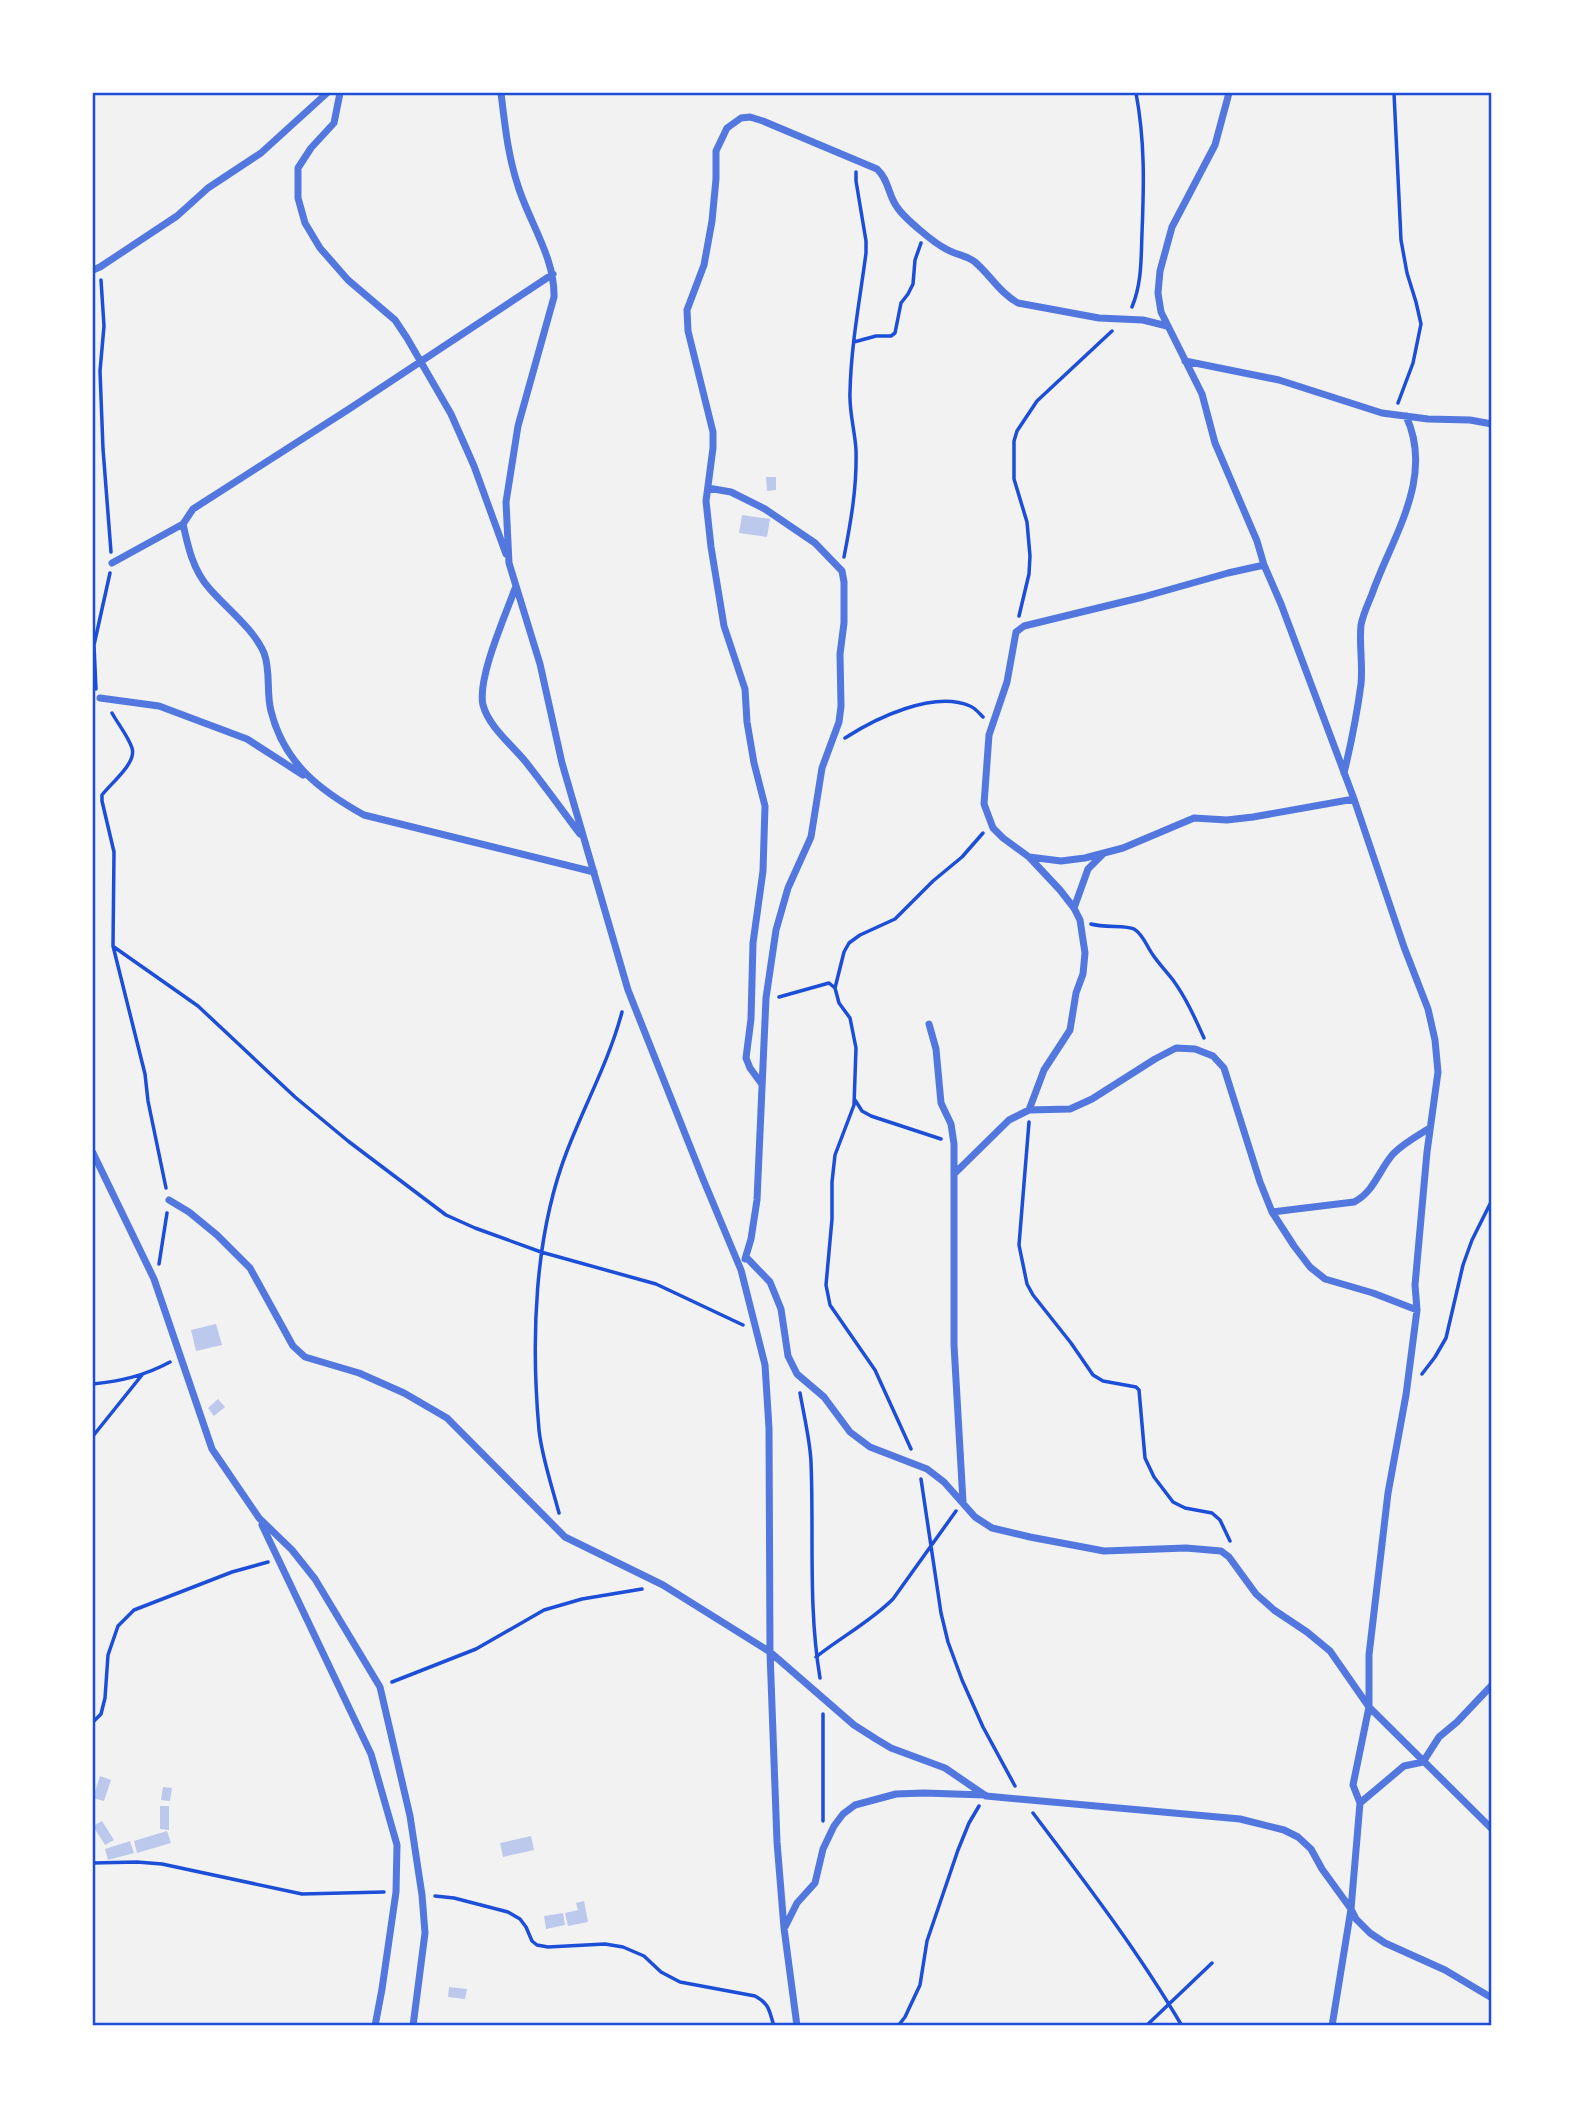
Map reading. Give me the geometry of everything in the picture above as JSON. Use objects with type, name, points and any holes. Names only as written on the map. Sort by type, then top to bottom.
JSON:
[{"type":"street","points":[[97,268],[177,216],[208,188],[261,153],[327,93]]},
{"type":"street","points":[[340,93],[334,123],[306,154],[298,168],[298,198],[305,223],[320,248],[348,279],[395,320],[451,414],[474,466],[509,563],[540,664],[562,764],[628,990],[741,1270],[765,1365],[769,1428],[770,1652],[777,1842],[784,1928],[797,2026]]},
{"type":"street","points":[[501,93],[508,155],[519,192],[553,274],[554,297],[518,426],[506,502],[509,563]]},
{"type":"street","points":[[1229,93],[1215,145],[1172,227],[1160,271],[1158,293],[1161,312],[1202,394],[1215,443],[1257,541],[1354,799],[1404,947],[1429,1009],[1437,1072],[1415,1285],[1417,1310],[1406,1395],[1388,1493],[1369,1655],[1369,1707],[1353,1785],[1360,1803],[1351,1909],[1332,2026]]},
{"type":"street","points":[[761,1083],[746,1058],[751,1019],[753,943],[764,871],[765,806],[754,764],[745,689],[724,626],[706,501],[713,432],[687,318],[687,310],[704,265],[712,221],[716,151],[719,142],[727,128],[741,118],[750,117],[794,133],[877,169],[883,174],[897,207],[947,250],[969,258],[1007,296],[1018,303],[1099,318],[1143,320],[1167,326]]},
{"type":"street","points":[[112,563],[183,524],[193,509],[553,274]]},
{"type":"street","points":[[1185,361],[1279,380],[1370,410],[1406,416],[1470,419],[1492,424]]},
{"type":"street","points":[[1344,774],[1361,684],[1361,623],[1405,514],[1416,478],[1413,430],[1406,416]]},
{"type":"street","points":[[708,488],[731,492],[765,509],[815,543],[844,575],[844,623],[839,654],[839,722],[822,768],[811,837],[788,888],[776,930],[766,998],[757,1200],[741,1270]]},
{"type":"street","points":[[183,524],[190,556],[206,586],[264,651],[271,710],[284,745],[309,779]]},
{"type":"street","points":[[1030,1110],[1044,1070],[1070,1030],[1076,993],[1083,975],[1085,953],[1080,920],[1074,908],[1029,857],[1003,838],[990,822],[984,803],[991,726],[1007,682],[1016,632],[1024,626],[1264,565]]},
{"type":"street","points":[[516,585],[483,686],[483,705],[494,725],[584,840]]},
{"type":"street","points":[[100,698],[159,706],[247,740],[309,779],[332,797],[364,815],[594,872]]},
{"type":"street","points":[[1029,857],[1061,861],[1104,854],[1194,818],[1227,820],[1253,817],[1354,799]]},
{"type":"street","points":[[1074,908],[1088,869],[1104,854]]},
{"type":"street","points":[[929,1024],[936,1049],[941,1103],[951,1124],[954,1144],[954,1345],[963,1502]]},
{"type":"street","points":[[954,1174],[1009,1120],[1030,1110],[1070,1109],[1092,1099],[1176,1048],[1195,1049],[1213,1056],[1224,1068],[1272,1212],[1310,1267],[1325,1279],[1417,1310]]},
{"type":"street","points":[[1272,1212],[1354,1202],[1364,1197],[1391,1156],[1406,1142],[1430,1128]]},
{"type":"street","points":[[93,1153],[154,1279],[212,1449],[259,1518],[371,1754],[397,1845],[396,1892],[374,2026]]},
{"type":"street","points":[[169,1200],[217,1234],[250,1268],[293,1346],[305,1357],[359,1373],[404,1393],[447,1418],[565,1537],[663,1585],[770,1652],[854,1726],[891,1748],[945,1768],[986,1796]]},
{"type":"street","points":[[746,1257],[770,1282],[781,1309],[788,1356],[797,1374],[824,1397],[850,1432],[870,1447],[927,1469],[944,1482],[975,1517],[992,1528],[1104,1551],[1186,1548],[1221,1551],[1229,1557],[1256,1594],[1330,1651],[1369,1707],[1492,1829]]},
{"type":"street","points":[[259,1518],[292,1550],[315,1579],[380,1686],[410,1816],[422,1895],[425,1933],[413,2026]]},
{"type":"street","points":[[1360,1803],[1404,1766],[1423,1762],[1439,1737],[1492,1685]]},
{"type":"street","points":[[784,1928],[797,1903],[815,1883],[824,1849],[834,1826],[843,1814],[855,1805],[896,1794],[1021,1798],[1240,1819],[1284,1830],[1298,1837],[1311,1849],[1356,1919],[1385,1943],[1445,1970],[1492,1998]]},
{"type":"path","points":[[1016,632],[1029,574],[1030,556],[1027,522],[1014,479],[1014,441],[1017,431],[1037,401],[1127,320],[1140,279],[1144,185],[1143,129],[1136,93]]},
{"type":"path","points":[[1394,93],[1401,240],[1406,273],[1421,324],[1413,363],[1395,415]]},
{"type":"path","points":[[842,570],[855,496],[856,447],[850,406],[854,342],[866,253],[856,181],[857,160]]},
{"type":"path","points":[[854,342],[895,333],[901,303],[912,284],[917,251],[923,238],[930,237]]},
{"type":"path","points":[[97,268],[104,326],[100,371],[102,436],[112,563],[94,645],[94,686],[100,698],[110,708],[133,750],[129,765],[102,795],[102,801],[114,852],[113,946],[145,1073],[148,1101],[169,1200],[162,1254],[154,1279]]},
{"type":"path","points":[[828,749],[865,725],[892,713],[931,703],[948,701],[974,708],[991,726]]},
{"type":"path","points":[[990,822],[976,843],[895,919],[860,935],[849,943],[844,953],[835,988],[839,1003],[850,1018],[854,1032],[854,1098],[835,1155],[826,1285],[830,1305],[875,1370],[919,1466],[941,1613],[948,1642],[984,1727],[1021,1798],[1087,1883],[1182,2026]]},
{"type":"path","points":[[1080,920],[1100,927],[1133,928],[1138,933],[1189,1005],[1213,1056]]},
{"type":"path","points":[[113,946],[198,1006],[295,1097],[446,1215],[541,1252],[656,1284],[757,1332]]},
{"type":"path","points":[[766,998],[828,983],[835,988]]},
{"type":"path","points":[[559,1513],[539,1432],[535,1328],[541,1252],[566,1152],[617,1034],[628,990]]},
{"type":"path","points":[[854,1098],[862,1111],[871,1116],[954,1144]]},
{"type":"path","points":[[1030,1110],[1019,1245],[1027,1284],[1093,1375],[1103,1381],[1136,1387],[1139,1390],[1145,1458],[1154,1477],[1174,1502],[1185,1508],[1212,1513],[1220,1520],[1231,1544]]},
{"type":"path","points":[[1421,1376],[1446,1338],[1463,1265],[1492,1200]]},
{"type":"path","points":[[93,1384],[124,1381],[181,1357]]},
{"type":"path","points":[[797,1374],[811,1459],[811,1562],[816,1657],[823,1699],[823,1821]]},
{"type":"path","points":[[93,1436],[142,1375]]},
{"type":"path","points":[[816,1657],[881,1611],[893,1599],[963,1502]]},
{"type":"path","points":[[93,1722],[101,1714],[105,1698],[108,1655],[117,1626],[134,1610],[232,1572],[280,1559]]},
{"type":"path","points":[[380,1686],[476,1649],[544,1611],[582,1599],[663,1585]]},
{"type":"path","points":[[898,2026],[920,1985],[927,1941],[958,1850],[969,1823],[986,1796]]},
{"type":"path","points":[[93,1863],[162,1864],[302,1894],[396,1892]]},
{"type":"path","points":[[422,1895],[454,1898],[508,1912],[520,1919],[537,1945],[548,1947],[605,1944],[623,1947],[643,1956],[660,1972],[680,1982],[755,1996],[768,2005],[774,2026]]},
{"type":"path","points":[[1146,2026],[1170,2006],[1212,1963]]},
{"type":"building","points":[[766,477],[776,477],[776,490],[767,491]]},
{"type":"building","points":[[742,515],[770,519],[767,537],[739,533]]},
{"type":"building","points":[[216,1324],[222,1345],[196,1351],[191,1330]]},
{"type":"building","points":[[218,1399],[225,1407],[214,1416],[208,1408]]},
{"type":"building","points":[[100,1776],[111,1780],[104,1801],[93,1798]]},
{"type":"building","points":[[163,1787],[172,1788],[170,1801],[161,1800]]},
{"type":"building","points":[[160,1806],[169,1806],[169,1830],[160,1829]]},
{"type":"building","points":[[102,1821],[114,1840],[105,1845],[93,1826]]},
{"type":"building","points":[[167,1831],[171,1843],[137,1853],[134,1841]]},
{"type":"building","points":[[531,1836],[534,1850],[503,1857],[500,1843]]},
{"type":"building","points":[[130,1841],[134,1853],[108,1860],[105,1849]]},
{"type":"building","points":[[584,1901],[588,1922],[568,1926],[565,1913],[578,1910],[576,1903]]},
{"type":"building","points":[[563,1913],[565,1925],[546,1929],[544,1916]]},
{"type":"building","points":[[449,1987],[467,1989],[465,1999],[448,1997]]}]
